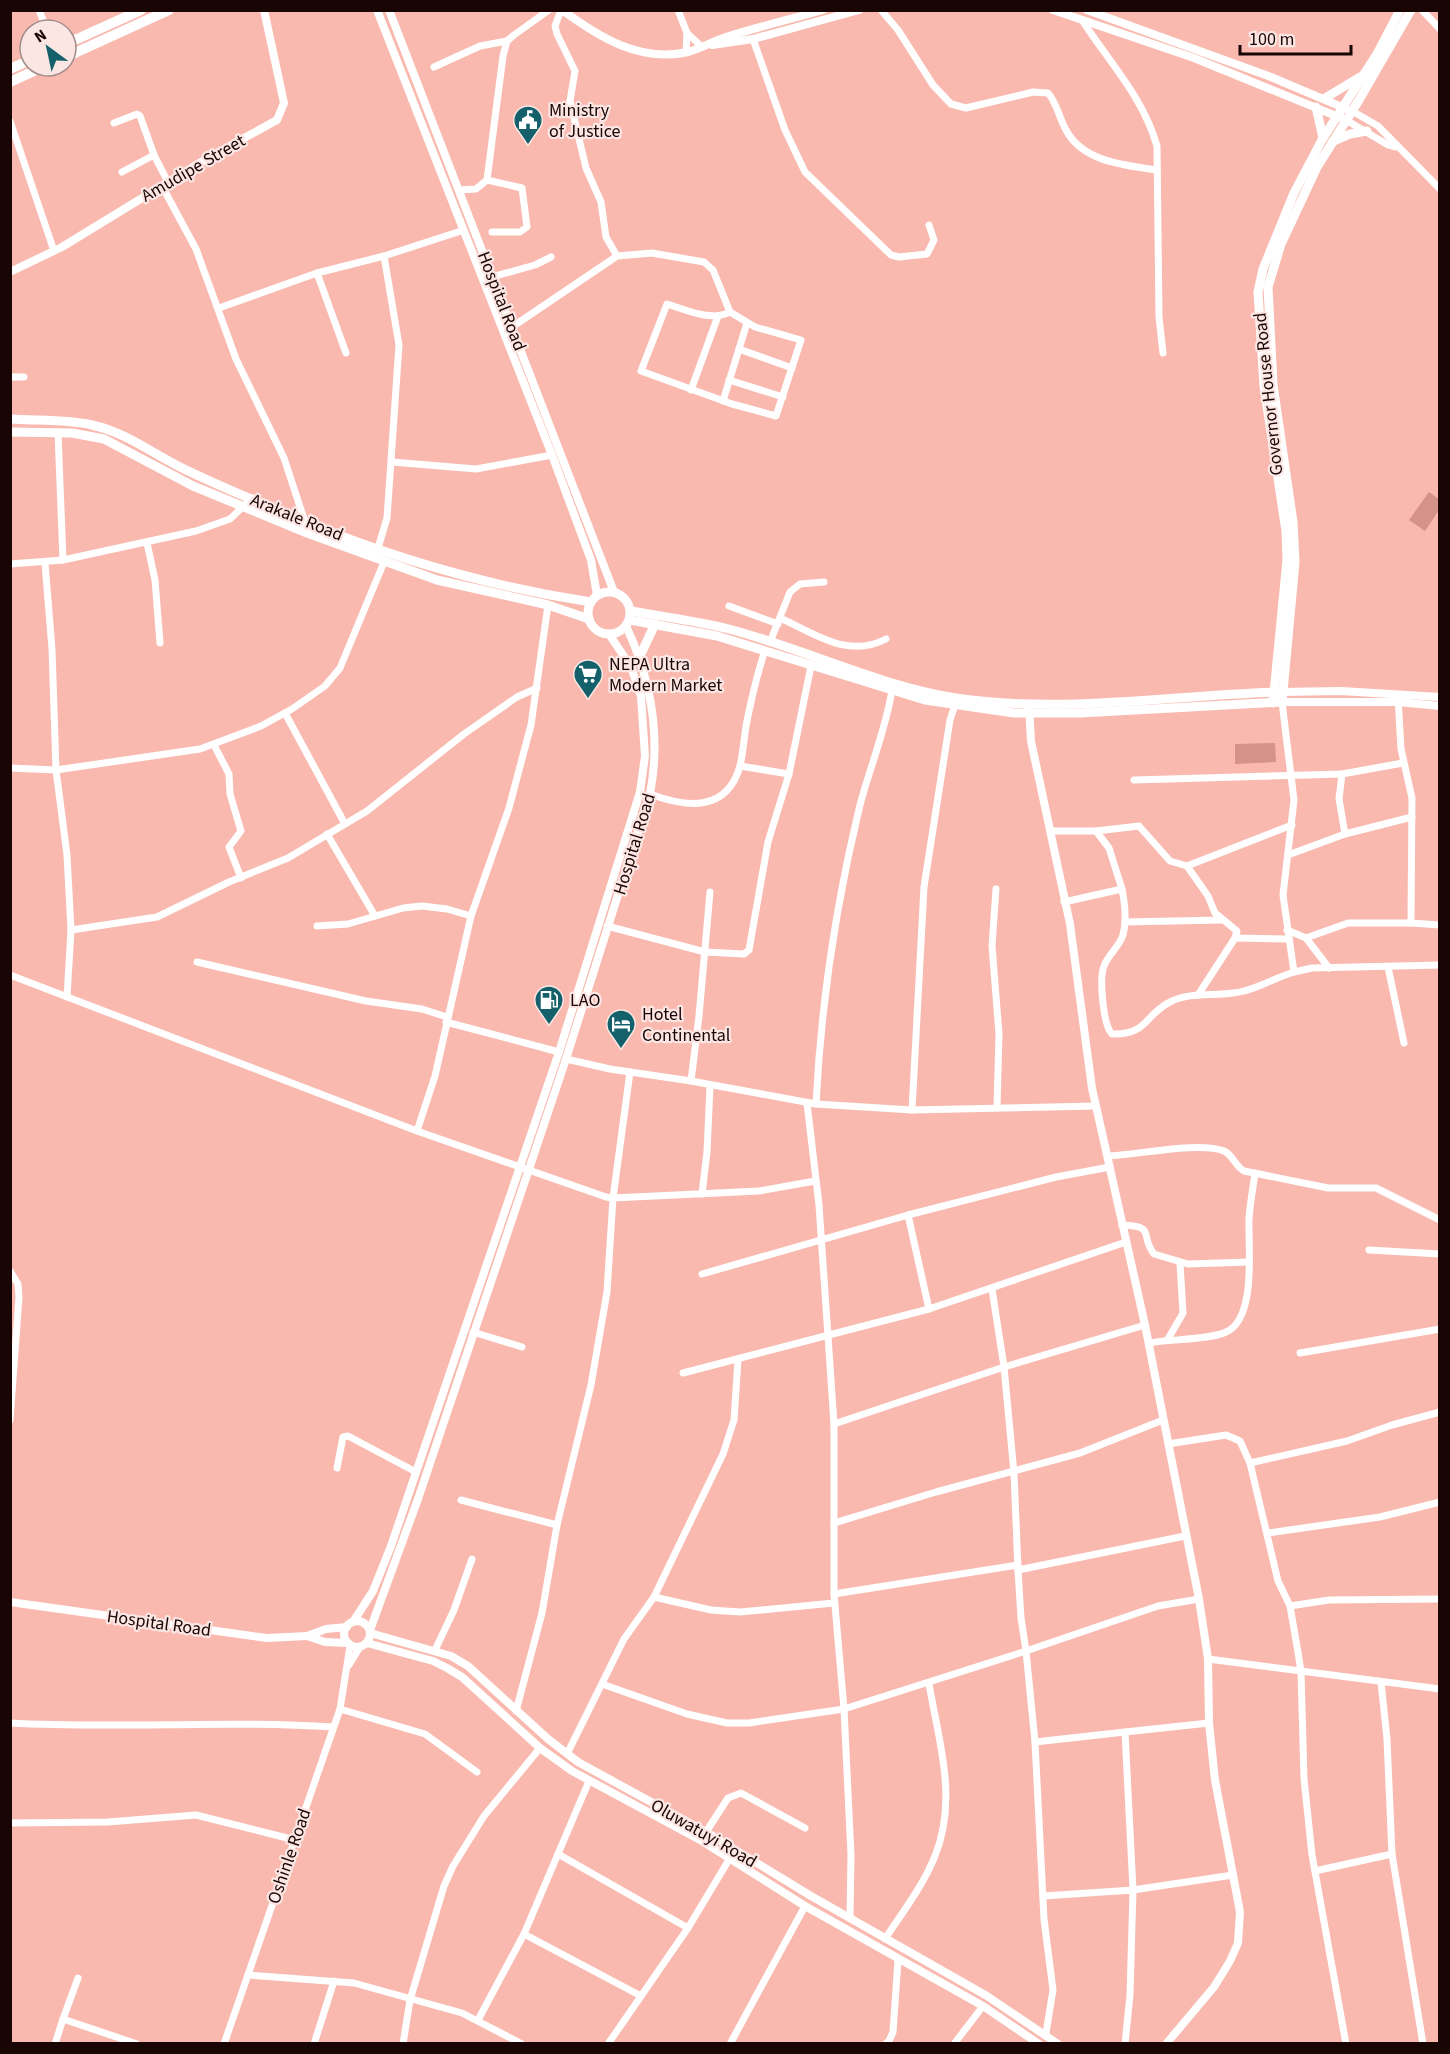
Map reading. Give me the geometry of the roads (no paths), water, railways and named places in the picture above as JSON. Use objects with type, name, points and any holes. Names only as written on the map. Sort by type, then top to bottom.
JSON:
[{"type":"main road","points":[[78,39],[141,10]]},
{"type":"main road","points":[[78,52],[169,10]]},
{"type":"main road","name":"Governor House Road","points":[[1344,113],[1362,75],[1400,10]]},
{"type":"main road","name":"Governor House Road","points":[[1277,697],[1294,574],[1293,522],[1274,385],[1267,298],[1281,244],[1327,140],[1411,10]]},
{"type":"main road","points":[[1324,98],[1362,75]]},
{"type":"main road","points":[[1316,107],[1327,140],[1368,131]]},
{"type":"main road","name":"Arakale Road","points":[[10,419],[90,424],[132,439],[177,465],[305,522],[432,567],[540,594],[594,599]]},
{"type":"main road","name":"Arakale Road","points":[[10,432],[58,433],[104,438],[178,479],[384,562],[437,580],[548,605],[589,619]]},
{"type":"main road","points":[[629,619],[622,596],[614,592],[594,599],[589,619],[593,627],[609,634],[629,619],[729,629],[811,666],[892,690],[1029,710],[1277,697]]},
{"type":"main road","points":[[629,619],[768,646],[956,701]]},
{"type":"main road","points":[[640,656],[654,624]]},
{"type":"street","name":"Amudipe Street","points":[[10,272],[54,251],[278,120],[283,112],[284,103],[264,10]]},
{"type":"street","name":"Hospital Road","points":[[377,10],[591,560],[594,599]]},
{"type":"street","name":"Hospital Road","points":[[389,10],[614,592]]},
{"type":"street","points":[[434,67],[480,46],[507,42],[549,10]]},
{"type":"street","points":[[617,256],[606,237],[601,202],[586,168],[570,101],[575,71],[555,26],[562,10],[605,39],[627,49],[656,55],[686,52],[740,33],[823,10]]},
{"type":"street","points":[[678,10],[687,33],[686,52]]},
{"type":"street","points":[[687,33],[707,46],[753,39],[859,10]]},
{"type":"street","points":[[881,10],[898,30],[933,85],[951,104],[966,108],[1033,92],[1048,93],[1053,98],[1069,135],[1078,148],[1115,163],[1157,170]]},
{"type":"street","points":[[1053,10],[1083,14],[1324,98],[1388,145],[1395,147],[1440,189]]},
{"type":"street","points":[[1422,10],[1440,29]]},
{"type":"street","points":[[1083,14],[1130,85],[1150,121],[1157,146],[1159,317],[1163,353]]},
{"type":"street","points":[[1083,14],[1316,107],[1344,113],[1378,126],[1393,140],[1395,147]]},
{"type":"street","points":[[753,39],[794,151],[805,172],[821,189],[891,255],[899,257],[927,254],[934,240],[929,225]]},
{"type":"street","points":[[459,190],[476,189],[487,180],[503,56],[507,42]]},
{"type":"street","points":[[114,123],[139,115],[165,184],[196,249],[240,369],[284,458],[305,522]]},
{"type":"street","points":[[10,121],[54,251]]},
{"type":"street","points":[[122,172],[154,155]]},
{"type":"street","points":[[487,180],[522,188],[527,217],[527,227],[520,232],[492,232]]},
{"type":"street","points":[[219,308],[317,273],[384,256],[464,230]]},
{"type":"street","points":[[512,327],[617,256],[652,253],[704,262],[713,270],[730,312],[747,323],[801,340],[776,416],[723,401],[641,371],[667,304],[718,316],[730,312]]},
{"type":"street","points":[[378,548],[387,518],[393,462],[399,345],[384,256]]},
{"type":"street","points":[[492,277],[535,265],[551,257]]},
{"type":"street","points":[[317,273],[346,353]]},
{"type":"street","points":[[691,390],[718,316]]},
{"type":"street","points":[[723,401],[747,323]]},
{"type":"street","points":[[739,349],[792,368]]},
{"type":"street","points":[[10,377],[24,377]]},
{"type":"street","points":[[729,380],[783,397]]},
{"type":"street","points":[[58,433],[63,560]]},
{"type":"street","points":[[393,462],[476,469],[552,455]]},
{"type":"street","points":[[10,564],[63,560],[147,543],[214,526],[230,519],[252,498]]},
{"type":"street","points":[[147,543],[155,580],[160,643]]},
{"type":"street","points":[[10,768],[56,770],[214,745],[285,713],[325,686],[340,668],[384,562]]},
{"type":"street","points":[[45,563],[52,649],[56,770],[67,855],[71,930],[66,997]]},
{"type":"street","points":[[650,794],[683,803],[713,801],[730,789],[740,766],[757,675],[790,592],[795,587],[824,582]]},
{"type":"street","points":[[417,1131],[435,1076],[471,916],[509,808],[531,725],[548,605]]},
{"type":"street","points":[[729,606],[848,646],[870,647],[886,639]]},
{"type":"street","name":"Hospital Road","points":[[561,1056],[607,926],[650,794],[654,774],[650,694],[629,619]]},
{"type":"street","name":"Hospital Road","points":[[561,1056],[633,821],[645,756],[641,696],[631,667],[609,634]]},
{"type":"street","points":[[607,926],[705,952],[744,954],[749,950],[768,842],[789,774],[811,666]]},
{"type":"street","points":[[71,930],[116,926],[157,917],[288,858],[367,811],[482,722],[517,697],[537,688]]},
{"type":"street","points":[[816,1104],[819,1029],[841,895],[861,804],[892,690]]},
{"type":"street","points":[[1294,972],[1283,895],[1292,825],[1293,775],[1277,697],[1440,697]]},
{"type":"street","points":[[1398,698],[1440,706]]},
{"type":"street","points":[[1398,698],[1403,763],[1410,785],[1412,817],[1411,923]]},
{"type":"street","points":[[912,1110],[924,887],[956,701]]},
{"type":"street","points":[[1029,710],[1031,741],[1064,902],[1096,1106],[1149,1343],[1199,1599],[1208,1659],[1209,1723],[1215,1780],[1240,1912],[1238,1943],[1214,1987],[1166,2043]]},
{"type":"street","points":[[285,713],[301,740],[336,812],[345,824]]},
{"type":"street","points":[[214,745],[229,774],[230,794],[240,823],[241,831],[229,847],[241,878]]},
{"type":"street","points":[[1134,780],[1342,774],[1403,763]]},
{"type":"street","points":[[740,766],[789,774]]},
{"type":"street","points":[[1342,774],[1339,799],[1345,834]]},
{"type":"street","points":[[1288,855],[1345,834],[1412,817]]},
{"type":"street","points":[[1187,867],[1292,825]]},
{"type":"street","points":[[1051,831],[1096,831],[1139,826],[1170,861],[1187,867],[1222,920],[1235,928],[1235,939],[1198,995]]},
{"type":"street","points":[[1096,831],[1109,848],[1122,889],[1125,922],[1122,937],[1103,968],[1103,996],[1109,1031],[1125,1034],[1134,1032],[1142,1028],[1169,1002],[1198,995],[1246,991],[1294,972],[1329,968],[1440,965]]},
{"type":"street","points":[[327,834],[375,916]]},
{"type":"street","points":[[996,889],[992,946],[999,1034],[997,1107]]},
{"type":"street","points":[[1064,902],[1122,889]]},
{"type":"street","points":[[691,1081],[710,892]]},
{"type":"street","points":[[317,926],[348,924],[403,908],[422,906],[447,909],[471,916]]},
{"type":"street","points":[[1125,922],[1222,920]]},
{"type":"street","points":[[1306,938],[1348,923],[1440,925]]},
{"type":"street","points":[[1287,930],[1306,938],[1329,968]]},
{"type":"street","points":[[1235,939],[1289,939]]},
{"type":"street","points":[[197,962],[366,1001],[422,1009],[561,1056],[630,1072],[807,1103],[912,1110],[1096,1106]]},
{"type":"street","points":[[1388,967],[1404,1043]]},
{"type":"street","points":[[10,975],[144,1024],[417,1131],[518,1167],[613,1197],[759,1191],[815,1181]]},
{"type":"street","points":[[561,1056],[528,1170],[418,1499],[370,1632],[356,1645],[344,1636],[383,1567],[518,1167],[561,1056]]},
{"type":"street","points":[[516,1712],[542,1613],[557,1525],[591,1385],[602,1325],[613,1197],[630,1072]]},
{"type":"street","points":[[702,1194],[707,1152],[710,1086]]},
{"type":"street","points":[[807,1103],[829,1334],[834,1424],[834,1604],[844,1709],[850,1918]]},
{"type":"street","points":[[1108,1156],[1176,1149],[1218,1150],[1229,1154],[1238,1167],[1255,1173],[1328,1188],[1376,1188],[1440,1220]]},
{"type":"street","points":[[702,1274],[820,1238],[1056,1177],[1110,1167]]},
{"type":"street","points":[[1149,1343],[1227,1332],[1237,1322],[1245,1307],[1249,1262],[1249,1218],[1255,1173]]},
{"type":"street","points":[[908,1215],[929,1309]]},
{"type":"street","points":[[1122,1225],[1140,1225],[1145,1229],[1154,1254],[1180,1263],[1249,1262]]},
{"type":"street","points":[[683,1373],[929,1309],[1126,1242]]},
{"type":"street","points":[[1369,1250],[1440,1254]]},
{"type":"street","points":[[1168,1339],[1183,1313],[1180,1263]]},
{"type":"street","points":[[10,1270],[18,1284],[19,1297],[13,1346],[10,1420]]},
{"type":"street","points":[[992,1288],[1004,1367],[1014,1473],[1021,1618],[1035,1742],[1043,1896],[1053,1990],[1046,2033]]},
{"type":"street","points":[[834,1424],[1004,1367],[1145,1325]]},
{"type":"street","points":[[1300,1353],[1440,1329]]},
{"type":"street","points":[[473,1332],[522,1347]]},
{"type":"street","points":[[567,1754],[624,1639],[654,1596],[723,1454],[734,1420],[738,1360]]},
{"type":"street","points":[[1250,1463],[1347,1441],[1392,1425],[1440,1412]]},
{"type":"street","points":[[834,1523],[936,1492],[1014,1473],[1080,1453],[1163,1420]]},
{"type":"street","points":[[1168,1444],[1226,1435],[1240,1441],[1250,1463],[1278,1581],[1290,1606],[1301,1672],[1305,1779],[1315,1871],[1346,2043]]},
{"type":"street","points":[[337,1468],[343,1437],[348,1436],[416,1472]]},
{"type":"street","points":[[461,1500],[557,1525]]},
{"type":"street","points":[[1268,1533],[1380,1517],[1440,1502]]},
{"type":"street","points":[[834,1594],[1018,1568],[1185,1536]]},
{"type":"street","points":[[435,1650],[454,1610],[472,1559]]},
{"type":"street","points":[[654,1596],[711,1610],[740,1612],[834,1604]]},
{"type":"street","points":[[602,1684],[687,1714],[727,1723],[770,1721],[844,1709],[929,1684],[1158,1606],[1199,1599]]},
{"type":"street","points":[[1290,1606],[1329,1600],[1440,1599]]},
{"type":"street","name":"Hospital Road","points":[[10,1602],[267,1638],[308,1636]]},
{"type":"street","name":"Oluwatuyi Road","points":[[350,1624],[363,1623],[370,1632],[435,1650],[468,1666],[516,1712],[567,1754],[706,1832],[885,1940],[987,1996],[1058,2043]]},
{"type":"street","points":[[308,1636],[350,1624]]},
{"type":"street","name":"Oluwatuyi Road","points":[[308,1636],[325,1642],[356,1645],[433,1661],[462,1677],[540,1748],[589,1781],[660,1816],[805,1906],[982,2006],[1039,2043]]},
{"type":"street","name":"Oshinle Road","points":[[224,2043],[340,1709],[348,1668],[356,1645]]},
{"type":"street","points":[[1208,1659],[1440,1689]]},
{"type":"street","points":[[1381,1682],[1387,1739],[1392,1854],[1424,2043]]},
{"type":"street","points":[[885,1940],[928,1871],[942,1837],[946,1776],[929,1684]]},
{"type":"street","points":[[340,1709],[425,1734],[477,1772]]},
{"type":"street","points":[[10,1723],[120,1727],[213,1723],[333,1727]]},
{"type":"street","points":[[1035,1742],[1209,1723]]},
{"type":"street","points":[[1125,1732],[1133,1890],[1130,1995],[1125,2043]]},
{"type":"street","points":[[403,2043],[410,2000],[444,1886],[453,1866],[484,1816],[540,1748]]},
{"type":"street","points":[[478,2020],[524,1934],[589,1781]]},
{"type":"street","points":[[706,1832],[728,1798],[741,1793],[805,1828]]},
{"type":"street","points":[[10,1823],[56,1824],[196,1815],[295,1840]]},
{"type":"street","points":[[558,1854],[688,1928]]},
{"type":"street","points":[[1315,1871],[1392,1854]]},
{"type":"street","points":[[608,2043],[688,1928],[730,1858]]},
{"type":"street","points":[[1043,1896],[1133,1890],[1233,1875]]},
{"type":"street","points":[[730,2043],[805,1906]]},
{"type":"street","points":[[524,1934],[641,1996]]},
{"type":"street","points":[[888,2043],[893,2032],[898,1960]]},
{"type":"street","points":[[248,1975],[354,1983],[478,2020],[522,2043]]},
{"type":"street","points":[[55,2043],[78,1978]]},
{"type":"street","points":[[314,2043],[334,1981]]},
{"type":"street","points":[[954,2043],[982,2006]]},
{"type":"street","points":[[63,2019],[137,2043]]},
{"type":"place","name":"Ministry of Justice","points":[[528,146]]},
{"type":"place","name":"NEPA Ultra Modern Market","points":[[588,700]]},
{"type":"place","name":"LAO","points":[[549,1026]]},
{"type":"place","name":"Hotel Continental","points":[[621,1050]]}]
